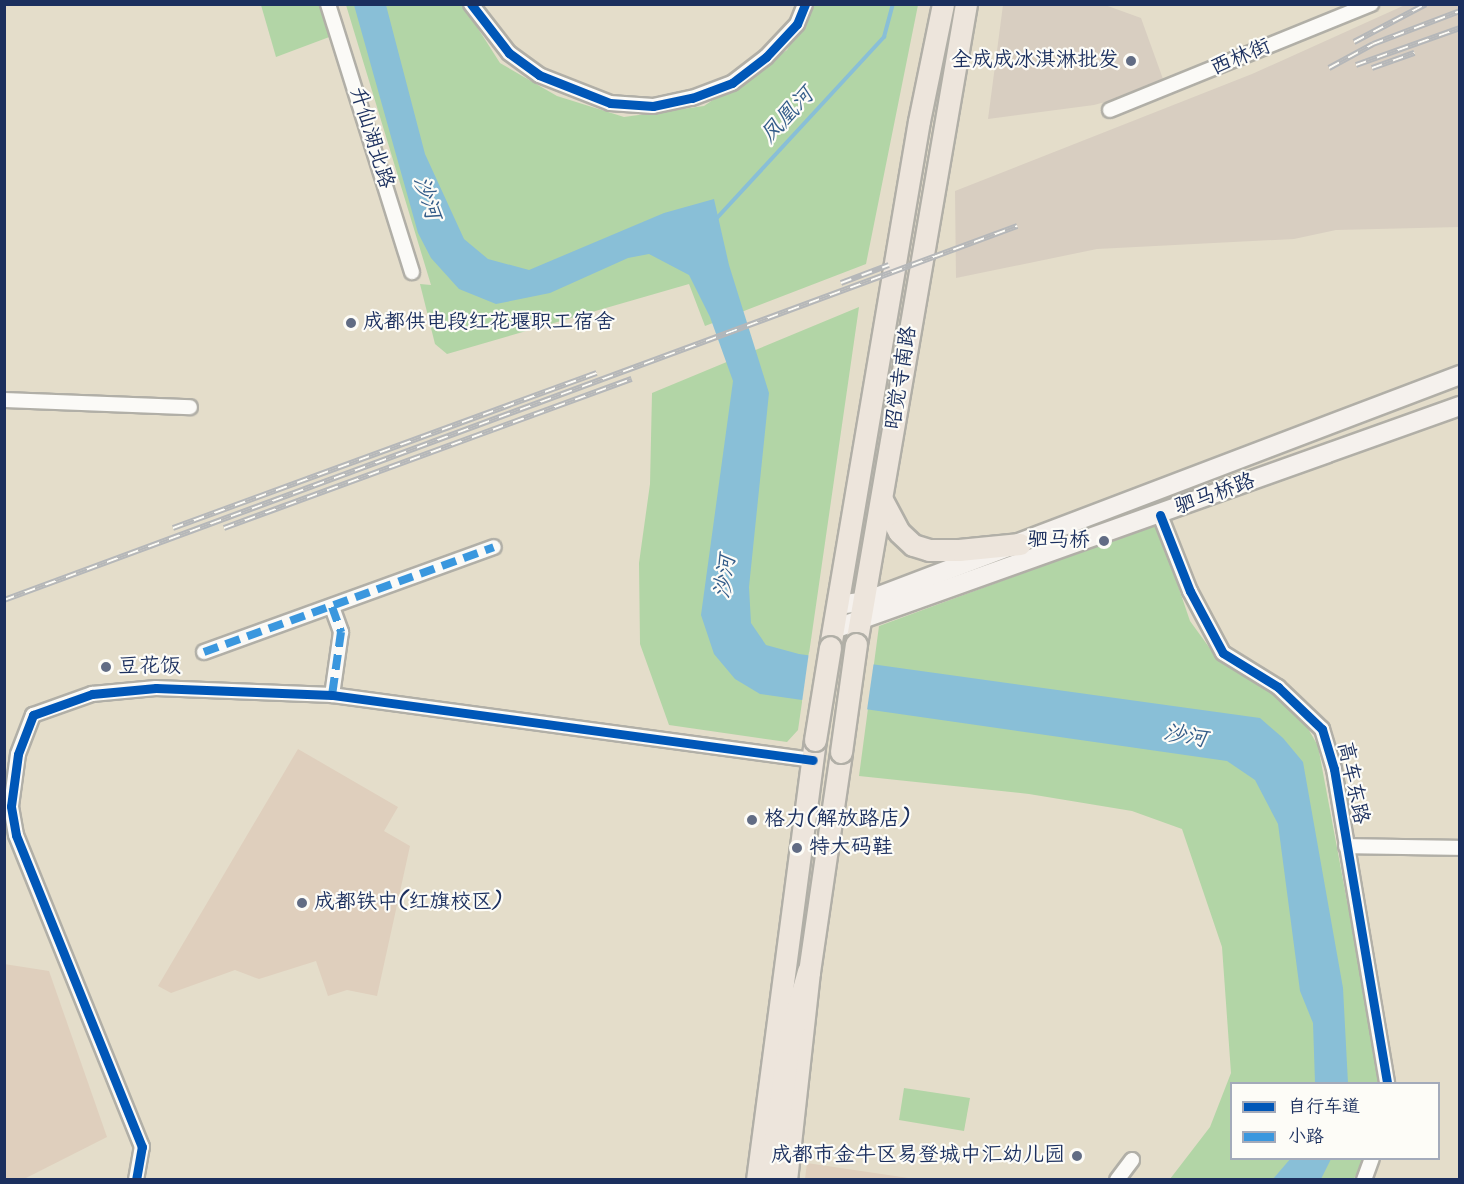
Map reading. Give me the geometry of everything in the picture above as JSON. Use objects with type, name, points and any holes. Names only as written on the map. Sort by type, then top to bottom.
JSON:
[{"type":"highway","points":[[771,1179],[789,1043],[809,972]]},
{"type":"main road","name":"昭觉寺南路","points":[[757,1179],[814,750],[919,121],[943,4]]},
{"type":"main road","name":"昭觉寺南路","points":[[786,1179],[809,972],[856,644],[866,601],[966,4]]},
{"type":"main road","name":"驷马桥路","points":[[838,605],[866,601],[1460,375]]},
{"type":"main road","name":"驷马桥路","points":[[832,638],[861,622],[1460,406]]},
{"type":"main road","points":[[882,500],[899,532],[921,548],[959,550],[1020,544]]},
{"type":"street","name":"升仙湖北路","points":[[328,4],[412,272]]},
{"type":"street","points":[[471,4],[503,47],[539,75],[610,103],[653,106],[692,98],[732,83],[766,57],[797,24],[805,4]]},
{"type":"street","name":"西林街","points":[[1110,110],[1371,4]]},
{"type":"street","points":[[4,400],[190,407]]},
{"type":"street","name":"高车东路","points":[[1160,515],[1190,591],[1223,653],[1278,687],[1322,729],[1334,769],[1387,1082]]},
{"type":"street","points":[[204,652],[494,547]]},
{"type":"street","points":[[332,607],[341,632],[332,695]]},
{"type":"street","points":[[136,1179],[142,1147],[16,835],[12,806],[25,727],[33,715],[92,694],[156,688],[332,695],[814,750]]},
{"type":"street","points":[[1346,846],[1460,848]]},
{"type":"street","points":[[1117,1179],[1132,1160]]},
{"type":"street","points":[[1364,1179],[1371,1160]]},
{"type":"shaded area","points":[[1003,5],[1105,5],[1141,18],[1163,79],[1141,92],[1094,105],[988,119]]},
{"type":"shaded area","points":[[1405,5],[1459,5],[1459,227],[1336,230],[1294,239],[1097,249],[956,278],[955,191],[1252,74]]},
{"type":"shaded area","name":"成都铁中(红旗校区)","points":[[298,749],[398,807],[384,831],[410,846],[377,996],[347,990],[328,996],[316,961],[259,979],[235,970],[171,993],[158,986]]},
{"type":"shaded area","points":[[4,964],[49,971],[107,1137],[24,1179],[5,1179]]},
{"type":"shaded area","points":[[807,1163],[915,1179],[805,1179]]},
{"type":"green space","points":[[261,5],[321,5],[332,36],[276,57]]},
{"type":"green space","points":[[346,5],[463,5],[500,63],[557,96],[624,117],[704,106],[787,50],[813,5],[918,5],[866,264],[705,326],[689,284],[447,354],[435,344],[420,284],[431,285]]},
{"type":"green space","points":[[859,307],[798,730],[787,742],[669,725],[640,644],[639,563],[650,484],[652,393]]},
{"type":"green space","points":[[1157,524],[1190,621],[1214,654],[1235,671],[1269,689],[1301,716],[1318,746],[1381,1082],[1230,1082],[1230,1160],[1364,1160],[1354,1179],[1170,1179],[1210,1127],[1231,1073],[1222,947],[1182,829],[1132,811],[1029,794],[859,776],[879,626]]},
{"type":"green space","points":[[904,1088],[970,1098],[964,1131],[899,1120]]},
{"type":"water","name":"沙河","points":[[354,5],[386,5],[425,154],[464,239],[488,259],[529,270],[664,213],[714,199],[729,265],[769,393],[749,587],[751,623],[766,645],[799,654],[1260,718],[1283,738],[1303,762],[1343,988],[1348,1082],[1315,1082],[1313,1023],[1300,991],[1278,824],[1255,780],[1227,761],[760,694],[735,679],[714,654],[701,615],[733,381],[710,317],[689,275],[649,254],[628,258],[550,293],[496,304],[459,289],[431,258],[418,233]]},
{"type":"water","points":[[1289,1160],[1330,1160],[1321,1179],[1273,1179]]},
{"type":"pier","points":[[809,652],[874,661],[867,710],[802,702]]},
{"type":"waterway","name":"凤凰河","points":[[716,219],[884,37],[893,4]]},
{"type":"railway","points":[[1354,42],[1426,4]]},
{"type":"railway","points":[[1329,68],[1373,44],[1460,11]]},
{"type":"railway","points":[[1356,65],[1460,28]]},
{"type":"railway","points":[[1372,68],[1414,53]]},
{"type":"railway","points":[[4,600],[1017,226]]},
{"type":"railway","points":[[841,283],[889,265]]},
{"type":"railway","points":[[173,528],[596,373]]},
{"type":"railway","points":[[224,528],[632,379]]},
{"type":"marked path","points":[[204,652],[494,547]]},
{"type":"marked path","points":[[332,607],[341,632],[332,695]]},
{"type":"cycle path","points":[[471,4],[509,53],[539,75],[610,103],[653,106],[692,98],[732,83],[766,57],[797,24],[805,4]]},
{"type":"cycle path","points":[[1160,515],[1190,591],[1223,653],[1278,687],[1322,729],[1334,769],[1387,1082]]},
{"type":"cycle path","points":[[136,1180],[142,1147],[16,835],[11,806],[18,754],[33,715],[92,694],[156,688],[332,695],[813,760]]},
{"type":"place","name":"全成成冰淇淋批发","points":[[1131,61]]},
{"type":"place","name":"成都供电段红花堰职工宿舍","points":[[351,323]]},
{"type":"place","name":"驷马桥","points":[[1104,541]]},
{"type":"place","name":"豆花饭","points":[[106,667]]},
{"type":"place","name":"格力(解放路店)","points":[[752,820]]},
{"type":"place","name":"特大码鞋","points":[[797,848]]},
{"type":"place","name":"成都铁中(红旗校区)","points":[[302,903]]},
{"type":"place","name":"成都市金牛区易登城中汇幼儿园","points":[[1077,1156]]}]
